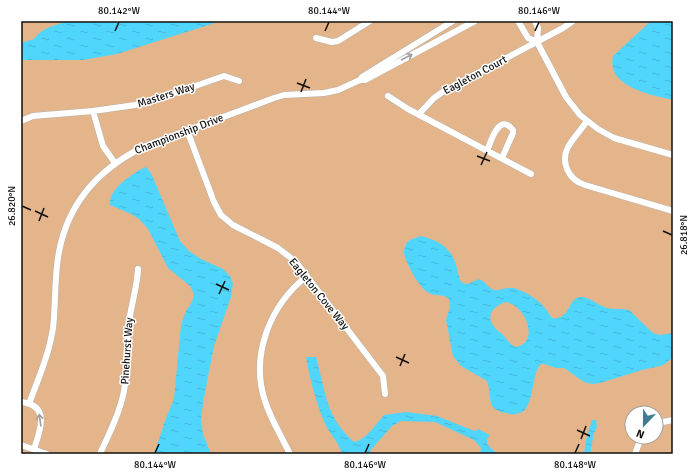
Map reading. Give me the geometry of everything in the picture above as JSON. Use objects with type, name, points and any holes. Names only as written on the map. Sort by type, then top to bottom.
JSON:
[{"type":"street","points":[[316,38],[332,42],[338,41],[370,21]]},
{"type":"street","name":"Championship Drive","points":[[360,80],[362,76],[453,21]]},
{"type":"street","name":"Championship Drive","points":[[28,404],[50,344],[53,326],[58,260],[62,237],[68,221],[82,196],[92,183],[115,163],[143,147],[279,96],[324,93],[338,90],[360,80],[365,80],[475,21]]},
{"type":"street","points":[[518,21],[528,38],[537,42]]},
{"type":"street","points":[[535,21],[538,28],[537,42],[566,97],[587,121],[598,130],[614,138],[673,155]]},
{"type":"street","name":"Eagleton Court","points":[[419,114],[434,98],[444,91],[537,42],[573,21]]},
{"type":"street","name":"Masters Way","points":[[21,121],[28,117],[37,115],[93,111],[135,105],[224,76],[239,81]]},
{"type":"street","points":[[388,96],[408,109],[531,174]]},
{"type":"street","points":[[93,111],[103,146],[115,163]]},
{"type":"street","points":[[587,121],[566,152],[565,162],[573,178],[585,185],[673,211]]},
{"type":"street","points":[[487,151],[497,128],[502,124],[507,125],[513,130],[514,133],[502,158]]},
{"type":"street","name":"Eagleton Cove Way","points":[[187,130],[214,202],[221,215],[233,225],[287,255],[296,262],[383,376],[385,394]]},
{"type":"street","name":"Pinehurst Way","points":[[100,454],[120,406],[124,391],[130,312],[136,288],[138,269]]},
{"type":"street","points":[[290,454],[270,414],[265,400],[261,376],[261,361],[265,336],[277,310],[292,290],[307,276]]},
{"type":"street","points":[[21,402],[36,409],[42,420],[41,430],[34,449]]},
{"type":"street","points":[[21,445],[47,454]]},
{"type":"shaded area","points":[[21,21],[673,21],[673,454],[21,454]]},
{"type":"water","points":[[68,21],[221,21],[117,54],[83,60],[21,60],[21,43],[34,39],[37,35],[49,27]]},
{"type":"water","points":[[651,21],[673,21],[673,100],[632,88],[616,75],[613,67],[613,56]]},
{"type":"water","points":[[146,167],[151,173],[180,241],[189,251],[201,259],[223,269],[230,276],[233,284],[231,297],[214,346],[203,403],[201,420],[203,434],[211,454],[154,454],[174,399],[181,325],[186,311],[192,302],[194,294],[190,286],[168,268],[148,229],[139,219],[110,205],[111,196],[115,190],[133,174]]},
{"type":"water","points":[[421,236],[434,240],[444,246],[455,261],[462,283],[468,284],[479,279],[494,290],[513,288],[521,291],[538,301],[552,318],[563,316],[573,301],[580,297],[589,299],[607,308],[629,310],[653,333],[660,335],[673,333],[673,357],[665,364],[660,366],[592,384],[584,382],[564,368],[556,368],[541,364],[537,370],[529,403],[525,410],[519,414],[510,414],[496,410],[491,403],[487,381],[461,366],[453,356],[446,320],[450,307],[449,299],[444,296],[429,293],[421,286],[413,274],[404,251],[407,242]],"holes":[[[506,302],[520,310],[525,317],[529,332],[527,339],[523,344],[515,347],[510,344],[495,328],[490,317],[493,310],[502,303]]]},
{"type":"water","points":[[306,357],[316,357],[332,413],[337,423],[354,442],[367,435],[384,415],[406,412],[437,416],[472,430],[476,431],[478,429],[490,435],[487,439],[487,444],[497,454],[480,454],[481,448],[474,440],[435,422],[401,421],[392,426],[369,454],[342,454],[322,416],[309,374]]},
{"type":"water","points":[[592,420],[596,420],[597,427],[594,433],[590,454],[584,454],[586,440]]}]
